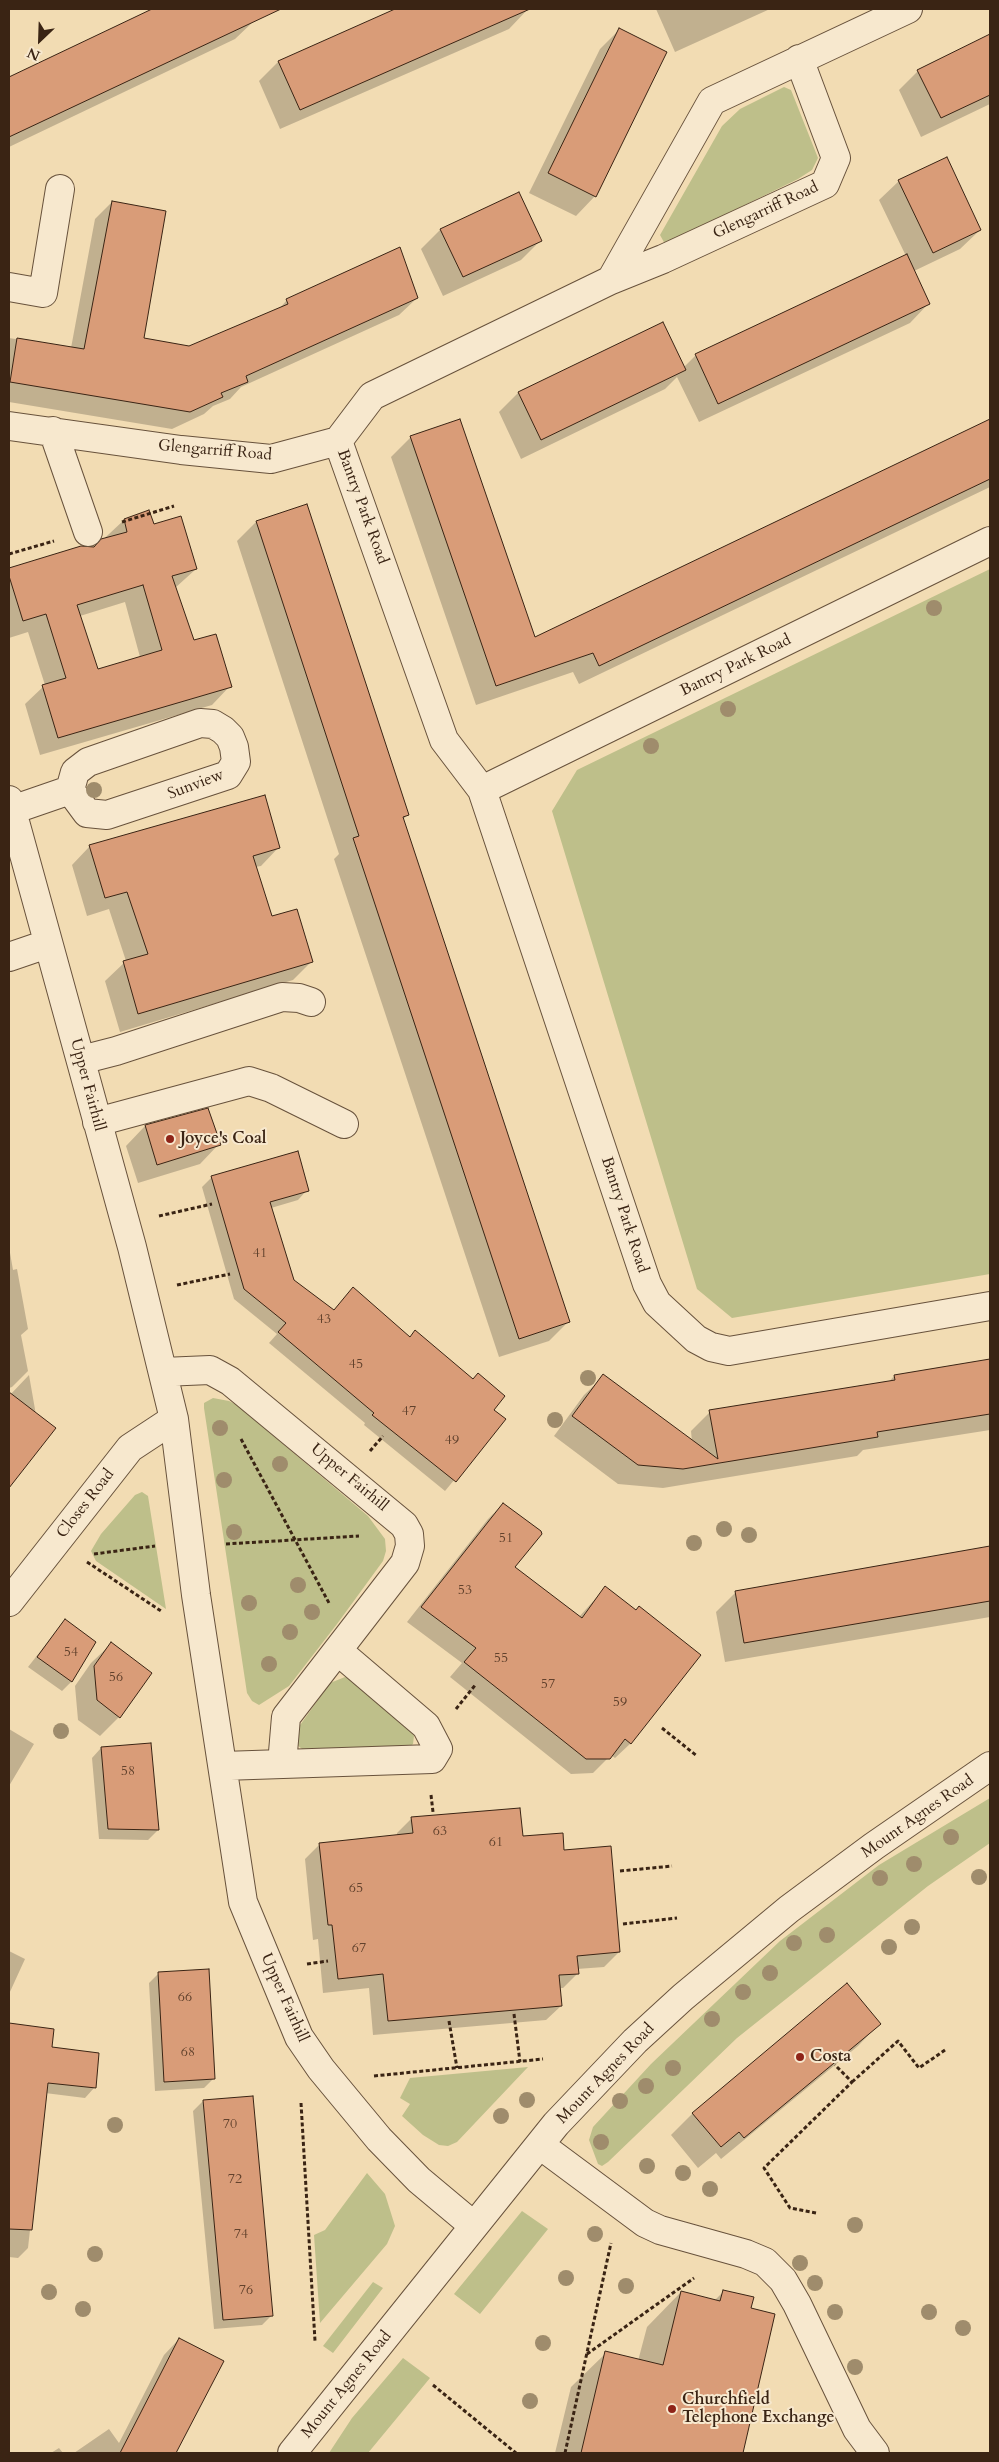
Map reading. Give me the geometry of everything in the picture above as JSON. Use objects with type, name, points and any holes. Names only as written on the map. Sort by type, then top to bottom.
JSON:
[{"type":"street","points":[[611,280],[712,101],[908,9]]},
{"type":"street","name":"Glengarriff Road","points":[[9,426],[53,430],[181,450],[271,459],[338,441],[372,396],[611,280],[663,259],[826,184],[836,158],[799,59]]},
{"type":"street","points":[[9,287],[43,293],[60,188]]},
{"type":"street","points":[[53,430],[88,532]]},
{"type":"street","name":"Bantry Park Road","points":[[338,441],[444,740],[482,790],[646,1284],[657,1303],[696,1339],[711,1347],[729,1351],[990,1306]]},
{"type":"street","name":"Bantry Park Road","points":[[482,790],[990,541]]},
{"type":"street","name":"Sunview","points":[[200,723],[213,724],[223,730],[230,737],[234,747],[236,762],[228,775],[107,816],[87,813],[70,790],[75,772],[88,762],[200,723]]},
{"type":"street","points":[[10,805],[70,790]]},
{"type":"street","name":"Upper Fairhill","points":[[10,805],[47,944],[81,1060],[164,1372],[174,1419],[196,1595],[243,1902],[299,2037],[320,2069],[379,2139],[419,2180],[474,2226]]},
{"type":"street","points":[[9,958],[47,944]]},
{"type":"street","points":[[81,1060],[116,1051],[282,998],[299,998],[311,1002]]},
{"type":"street","points":[[97,1122],[249,1081],[272,1088],[344,1124]]},
{"type":"street","name":"Upper Fairhill","points":[[164,1372],[210,1370],[230,1381],[404,1525],[408,1534]]},
{"type":"street","name":"Closes Road","points":[[9,1602],[130,1448],[174,1419]]},
{"type":"street","points":[[282,1764],[286,1717],[405,1563],[410,1546],[408,1534]]},
{"type":"street","points":[[223,1766],[432,1759],[438,1749],[426,1726],[342,1645]]},
{"type":"street","name":"Mount Agnes Road","points":[[292,2453],[556,2124],[635,2042],[723,1963],[789,1909],[866,1852],[990,1766]]},
{"type":"street","points":[[540,2145],[645,2223],[660,2230],[746,2254],[765,2262],[783,2280],[797,2304],[857,2429],[875,2453]]},
{"type":"path","points":[[158,1216],[212,1204]]},
{"type":"path","points":[[175,1286],[230,1274]]},
{"type":"path","points":[[239,1435],[295,1538],[342,1645]]},
{"type":"path","points":[[218,1545],[295,1538],[408,1534]]},
{"type":"path","points":[[88,1554],[161,1545]]},
{"type":"path","points":[[86,1561],[164,1613]]},
{"type":"path","points":[[452,1715],[476,1684]]},
{"type":"path","points":[[662,1728],[697,1756]]},
{"type":"path","points":[[620,1870],[672,1866]]},
{"type":"path","points":[[623,1924],[677,1918]]},
{"type":"path","points":[[302,1965],[328,1961]]},
{"type":"path","points":[[514,2014],[520,2062]]},
{"type":"path","points":[[449,2021],[456,2068]]},
{"type":"path","points":[[816,2213],[790,2208],[764,2168],[852,2082],[898,2041],[919,2068],[945,2050]]},
{"type":"path","points":[[368,2076],[543,2060]]},
{"type":"path","points":[[835,2065],[852,2082]]},
{"type":"path","points":[[302,2096],[301,2124],[315,2341]]},
{"type":"path","points":[[565,2453],[620,2203]]},
{"type":"path","points":[[433,2385],[516,2453]]},
{"type":"green space","points":[[784,87],[791,90],[818,158],[812,170],[798,179],[665,244],[660,235],[722,126],[740,109]]},
{"type":"green space","points":[[990,569],[990,1274],[732,1318],[697,1289],[552,811],[577,770]]},
{"type":"green space","points":[[213,1398],[229,1401],[237,1405],[368,1516],[385,1539],[386,1551],[383,1561],[337,1624],[289,1686],[259,1705],[252,1701],[247,1693],[204,1408],[204,1403]]},
{"type":"green space","points":[[142,1492],[148,1496],[166,1609],[96,1561],[91,1551],[101,1534],[135,1495]]},
{"type":"green space","points":[[345,1677],[358,1681],[412,1730],[414,1736],[413,1744],[406,1749],[306,1752],[297,1745],[298,1728],[330,1683]]},
{"type":"green space","points":[[990,1798],[990,1843],[928,1886],[737,2038],[608,2162],[602,2166],[598,2164],[589,2140],[593,2127],[651,2064],[780,1941],[879,1865]]},
{"type":"green space","points":[[528,2067],[457,2142],[448,2146],[439,2145],[423,2135],[402,2116],[410,2104],[400,2098],[410,2078]]},
{"type":"green space","points":[[367,2173],[385,2194],[395,2226],[387,2244],[320,2323],[314,2235],[325,2230]]},
{"type":"green space","points":[[522,2211],[548,2229],[480,2314],[454,2294]]},
{"type":"green space","points":[[373,2282],[383,2288],[333,2353],[323,2346]]},
{"type":"green space","points":[[403,2358],[430,2378],[368,2453],[329,2453],[352,2418]]},
{"type":"building","points":[[152,9],[281,9],[9,137],[9,77]]},
{"type":"building","points":[[395,9],[530,9],[300,110],[278,61]]},
{"type":"building","points":[[619,28],[667,52],[596,197],[548,173]]},
{"type":"building","points":[[990,34],[990,95],[941,118],[917,70]]},
{"type":"building","points":[[947,157],[981,230],[933,253],[898,180]]},
{"type":"building","points":[[519,192],[542,241],[463,277],[440,229]]},
{"type":"building","points":[[112,201],[166,211],[144,338],[189,346],[288,304],[286,299],[400,247],[418,298],[246,376],[248,382],[221,393],[223,397],[190,412],[10,382],[17,338],[84,349]]},
{"type":"building","points":[[907,254],[930,304],[718,404],[695,354]]},
{"type":"building","points":[[663,322],[686,370],[541,440],[518,392]]},
{"type":"building","points":[[460,419],[535,637],[990,419],[990,479],[599,666],[593,653],[496,686],[410,436]]},
{"type":"building","points":[[307,504],[409,815],[403,817],[570,1322],[519,1339],[353,838],[359,836],[256,521]]},
{"type":"building","points":[[149,510],[154,524],[181,516],[197,569],[172,576],[194,640],[216,634],[232,687],[58,738],[42,685],[66,678],[46,614],[23,621],[9,576],[9,568],[81,546],[94,547],[101,539],[127,532],[124,519]],"holes":[[[143,585],[162,650],[98,669],[77,605]]]},
{"type":"building","points":[[265,795],[280,848],[253,856],[272,916],[297,909],[313,962],[138,1014],[123,961],[148,954],[127,892],[105,898],[89,845]]},
{"type":"building","points":[[208,1108],[221,1145],[157,1165],[145,1125]]},
{"type":"building","points":[[298,1151],[309,1191],[270,1202],[294,1280],[334,1310],[353,1287],[410,1337],[415,1330],[473,1379],[478,1373],[505,1396],[494,1410],[506,1419],[456,1482],[372,1415],[374,1413],[278,1332],[286,1323],[244,1289],[211,1176]]},
{"type":"building","points":[[990,1359],[990,1414],[877,1432],[878,1437],[683,1469],[638,1465],[572,1416],[603,1374],[718,1459],[709,1410],[895,1380],[894,1375]]},
{"type":"building","points":[[9,1392],[56,1428],[9,1488]]},
{"type":"building","points":[[503,1503],[541,1531],[542,1534],[515,1567],[582,1618],[605,1586],[636,1610],[639,1606],[701,1655],[631,1744],[625,1739],[610,1759],[586,1759],[464,1662],[476,1648],[421,1607]]},
{"type":"building","points":[[990,1546],[990,1601],[744,1643],[735,1591]]},
{"type":"building","points":[[65,1619],[96,1642],[72,1682],[37,1657]]},
{"type":"building","points":[[111,1642],[152,1673],[120,1718],[97,1700],[94,1666]]},
{"type":"building","points":[[151,1743],[159,1830],[108,1829],[101,1747]]},
{"type":"building","points":[[520,1808],[523,1836],[563,1833],[564,1850],[611,1846],[620,1952],[577,1956],[579,1974],[559,1975],[562,2006],[388,2021],[383,1974],[338,1979],[332,1925],[328,1925],[319,1843],[413,1833],[411,1817]]},
{"type":"building","points":[[209,1969],[215,2079],[164,2082],[158,1972]]},
{"type":"building","points":[[847,1983],[881,2024],[744,2138],[739,2132],[721,2147],[692,2113]]},
{"type":"building","points":[[9,2023],[54,2029],[52,2047],[99,2053],[96,2088],[48,2083],[32,2230],[9,2229]]},
{"type":"building","points":[[253,2096],[273,2316],[223,2320],[203,2100]]},
{"type":"building","name":"Churchfield Telephone Exchange","points":[[723,2290],[754,2297],[751,2308],[775,2314],[743,2453],[581,2453],[605,2351],[663,2365],[681,2291],[720,2301]]},
{"type":"building","points":[[179,2338],[224,2361],[176,2453],[120,2453]]},
{"type":"place","name":"Joyce's Coal","points":[[170,1139]]},
{"type":"place","name":"Costa","points":[[800,2057]]},
{"type":"place","name":"Churchfield Telephone Exchange","points":[[672,2409]]}]
